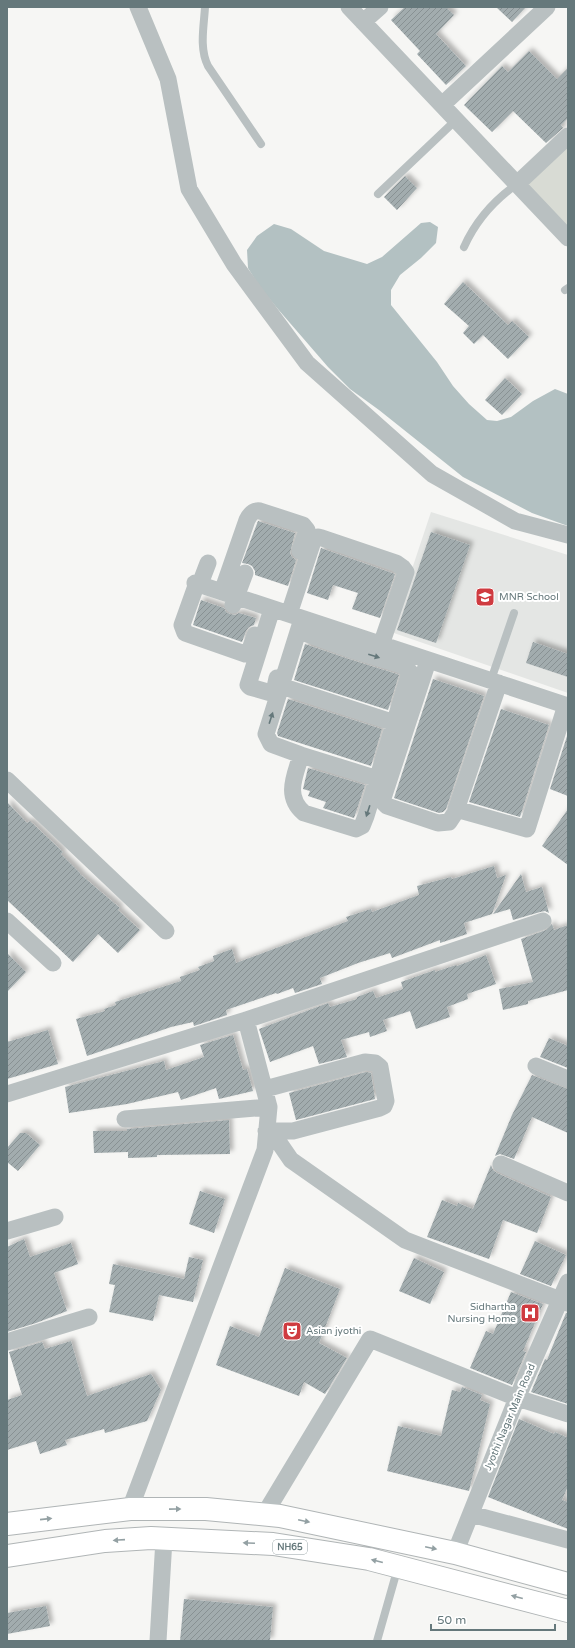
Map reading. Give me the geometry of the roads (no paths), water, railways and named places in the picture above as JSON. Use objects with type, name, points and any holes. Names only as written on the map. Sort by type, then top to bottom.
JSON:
[{"type":"highway","points":[[7,1524],[130,1510],[206,1509],[280,1516],[455,1552],[568,1584]]},
{"type":"highway","name":"NH65","points":[[7,1556],[105,1541],[164,1539],[273,1544],[369,1559],[568,1611]]},
{"type":"street","points":[[138,7],[168,78],[189,189],[234,264],[307,363],[432,474],[514,521],[568,536]]},
{"type":"street","points":[[349,7],[568,238]]},
{"type":"street","points":[[363,22],[380,7]]},
{"type":"street","points":[[442,105],[548,7]]},
{"type":"street","points":[[517,184],[568,136]]},
{"type":"street","points":[[230,598],[247,520],[252,512],[256,510],[260,511],[299,523],[305,527],[306,534],[282,617],[281,686],[266,734],[272,744],[300,755],[378,779]]},
{"type":"street","points":[[208,563],[196,585],[182,625],[183,631],[187,634],[242,654],[249,652],[282,617],[314,538],[322,538],[396,563],[406,572],[381,645]]},
{"type":"street","points":[[230,598],[245,573]]},
{"type":"street","points":[[196,585],[352,642],[404,659],[428,661],[567,706],[564,724],[527,829],[456,809]]},
{"type":"street","points":[[300,755],[291,790],[298,808],[304,813],[356,829],[362,826],[378,779],[410,672],[404,659],[381,645],[352,642]]},
{"type":"street","points":[[428,661],[383,798],[384,803],[387,806],[438,823],[449,822],[456,809],[495,682]]},
{"type":"street","points":[[281,686],[395,724]]},
{"type":"street","points":[[7,780],[166,931]]},
{"type":"street","points":[[7,921],[53,963]]},
{"type":"street","points":[[7,1094],[246,1020],[543,921]]},
{"type":"street","points":[[130,1510],[264,1150],[269,1107],[246,1020]]},
{"type":"street","points":[[264,1089],[365,1062],[375,1063],[380,1067],[386,1101],[384,1106],[380,1108],[293,1131],[266,1131]]},
{"type":"street","points":[[536,1066],[568,1079]]},
{"type":"street","points":[[125,1118],[269,1107]]},
{"type":"street","points":[[266,1131],[280,1144],[291,1160],[405,1240],[564,1302]]},
{"type":"street","points":[[501,1164],[568,1193]]},
{"type":"street","points":[[7,1231],[54,1217]]},
{"type":"street","name":"Jyothi Nagar Main Road","points":[[455,1552],[517,1398],[564,1302],[568,1282]]},
{"type":"street","points":[[7,1342],[89,1317]]},
{"type":"street","points":[[264,1515],[370,1339],[517,1398],[568,1414]]},
{"type":"street","points":[[470,1514],[568,1540]]},
{"type":"street","points":[[158,1641],[164,1539]]},
{"type":"lane","points":[[205,7],[204,59],[262,144]]},
{"type":"lane","points":[[378,194],[456,120]]},
{"type":"lane","points":[[464,247],[474,228],[489,208],[501,195],[517,184]]},
{"type":"lane","points":[[495,682],[514,613]]},
{"type":"lane","points":[[377,1641],[398,1566]]},
{"type":"place","name":"MNR School","points":[[485,597]]},
{"type":"place","name":"Sidhartha Nursing Home","points":[[530,1313]]},
{"type":"place","name":"Asian jyothi","points":[[292,1331]]}]
